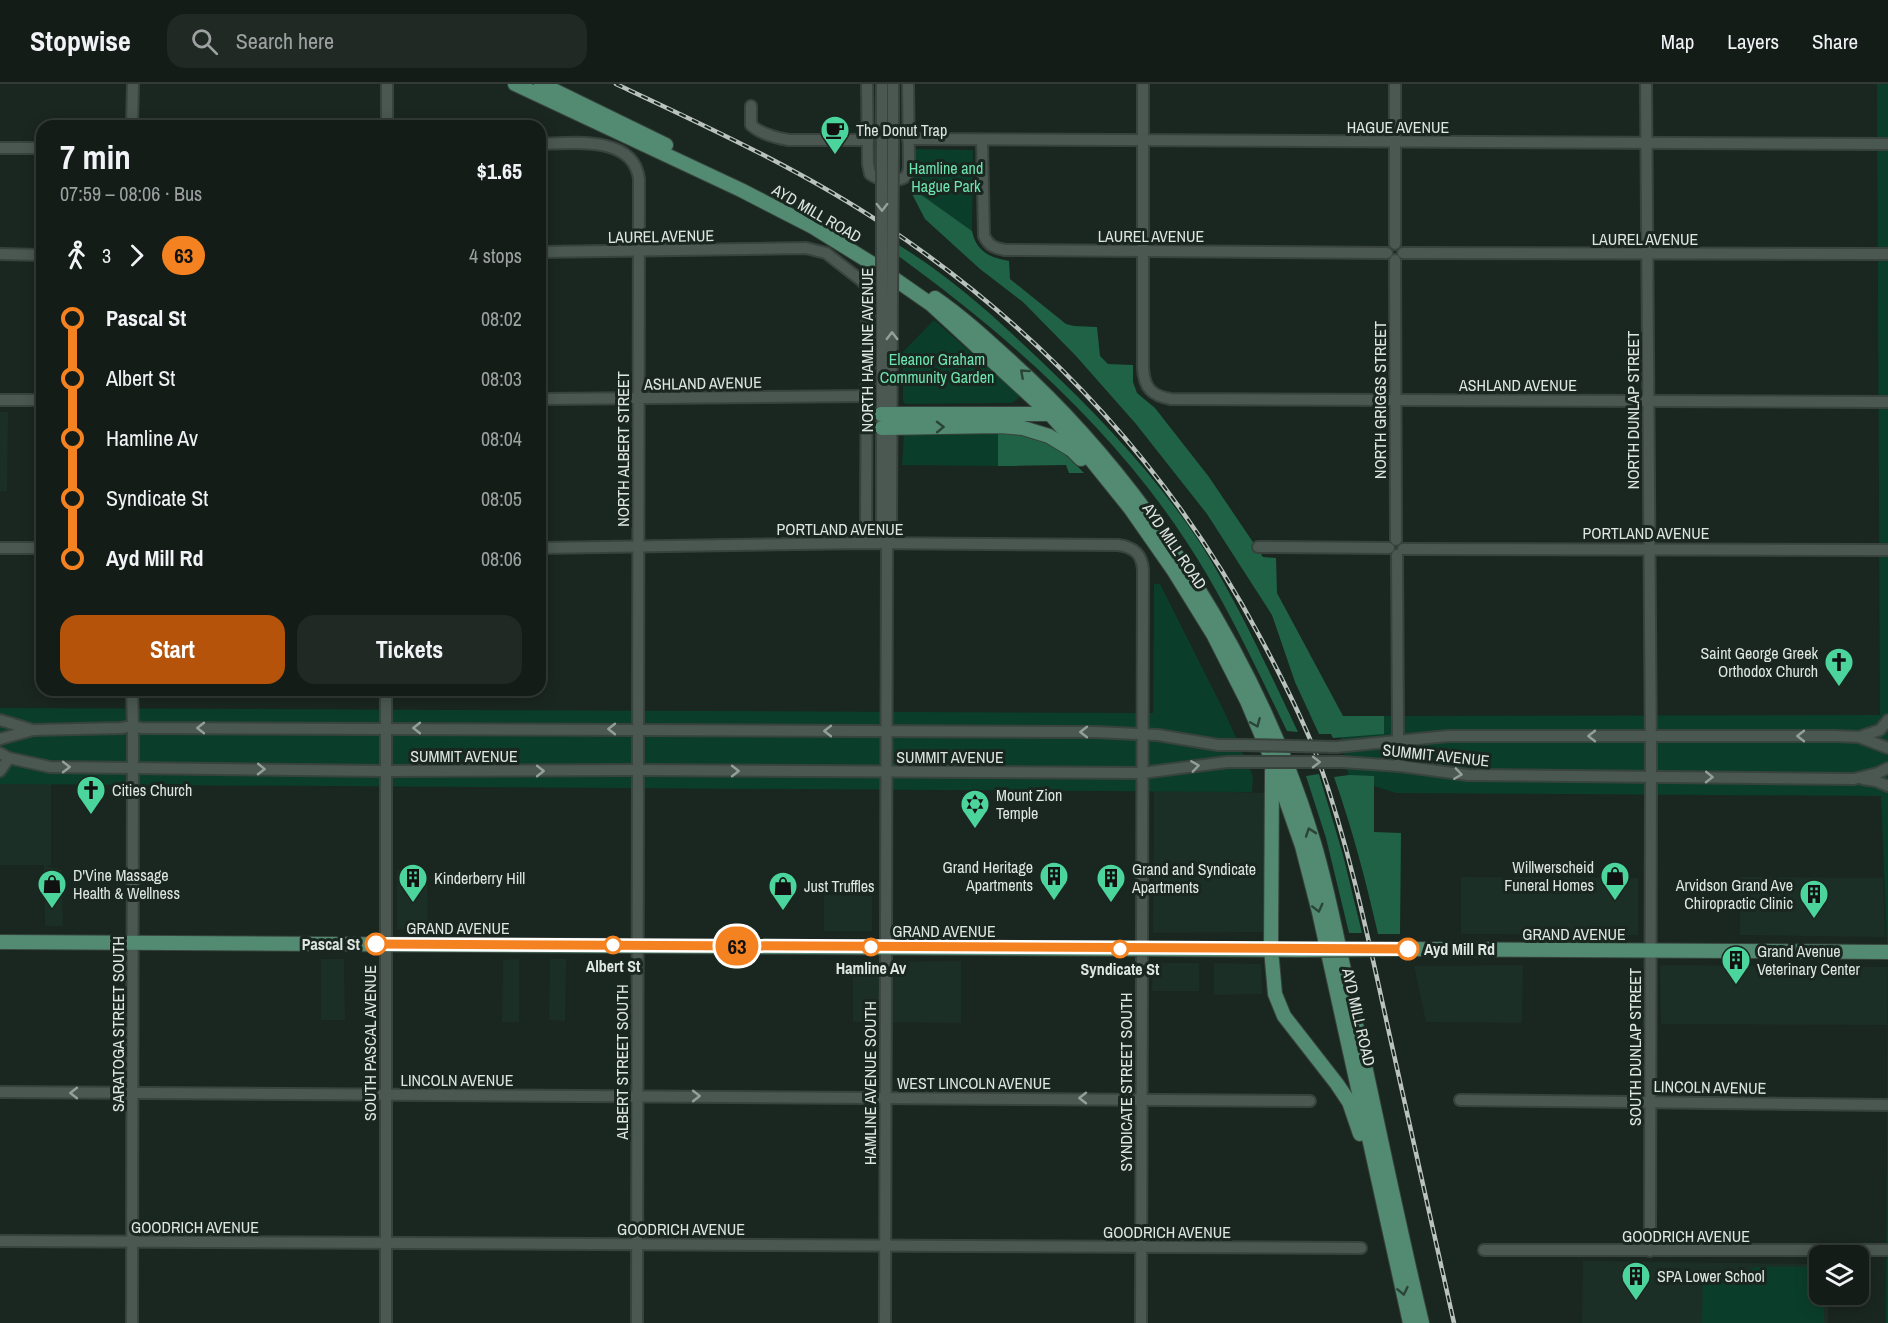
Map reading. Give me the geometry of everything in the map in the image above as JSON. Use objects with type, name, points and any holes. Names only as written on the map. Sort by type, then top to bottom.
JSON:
[{"type":"main road","name":"AYD MILL ROAD","points":[[515,84],[741,190],[813,227],[876,266],[932,305],[1057,416],[1092,443],[1167,540],[1228,641],[1271,724],[1314,843],[1365,1092],[1378,1179],[1410,1323]]},
{"type":"main road","name":"AYD MILL ROAD","points":[[541,84],[769,194],[833,229],[945,305],[1040,387],[1057,416],[1130,508],[1174,571],[1213,634],[1247,701],[1272,760],[1302,846],[1422,1323]]},
{"type":"main road","points":[[887,421],[1057,416]]},
{"type":"main road","points":[[887,421],[999,426],[1044,424],[1057,416]]},
{"type":"main road","points":[[999,426],[1036,431],[1059,442],[1079,457],[1130,508]]},
{"type":"main road","points":[[1272,760],[1275,949],[1273,984],[1278,1004],[1284,1016],[1349,1102],[1378,1179]]},
{"type":"main road","name":"GRAND AVENUE","points":[[0,942],[1888,952]]},
{"type":"main road","points":[[1275,949],[1283,993],[1291,1010],[1345,1080],[1365,1092]]},
{"type":"street","points":[[132,120],[133,84]]},
{"type":"street","points":[[387,84],[387,120]]},
{"type":"street","points":[[867,84],[870,174],[876,179],[902,179],[908,174],[908,84]]},
{"type":"street","name":"NORTH HAMLINE AVENUE","points":[[882,84],[887,149],[887,421],[882,531],[887,543],[887,772]]},
{"type":"street","name":"NORTH HAMLINE AVENUE","points":[[887,149],[893,84]]},
{"type":"street","points":[[1143,84],[1144,251]]},
{"type":"street","name":"NORTH GRIGGS STREET","points":[[1395,84],[1394,400],[1398,742],[1401,766]]},
{"type":"street","name":"NORTH DUNLAP STREET","points":[[1646,84],[1651,736]]},
{"type":"street","points":[[750,106],[751,125],[777,138],[868,140]]},
{"type":"street","name":"HAGUE AVENUE","points":[[908,139],[1888,144]]},
{"type":"street","name":"LAUREL AVENUE","points":[[982,140],[984,236],[994,248],[1005,250],[1888,254]]},
{"type":"street","name":"NORTH ALBERT STREET","points":[[546,144],[599,143],[626,156],[633,161],[638,170],[638,729]]},
{"type":"street","points":[[0,148],[36,148]]},
{"type":"street","name":"LAUREL AVENUE","points":[[546,252],[806,248],[817,250]]},
{"type":"street","name":"NORTH HAMLINE AVENUE","points":[[817,250],[835,260],[867,288],[867,543]]},
{"type":"street","name":"ASHLAND AVENUE","points":[[1144,251],[1144,381],[1149,391],[1158,397],[1171,399],[1888,402]]},
{"type":"street","points":[[0,254],[36,255]]},
{"type":"street","name":"ASHLAND AVENUE","points":[[546,399],[866,396]]},
{"type":"street","points":[[0,400],[36,400]]},
{"type":"street","name":"PORTLAND AVENUE","points":[[546,548],[887,543],[1118,545],[1130,546],[1137,552]]},
{"type":"street","name":"PORTLAND AVENUE","points":[[1258,547],[1888,550]]},
{"type":"street","points":[[0,548],[36,548]]},
{"type":"street","name":"SYNDICATE STREET SOUTH","points":[[1137,552],[1142,560],[1143,570],[1141,1323]]},
{"type":"street","name":"SARATOGA STREET SOUTH","points":[[132,696],[132,1323]]},
{"type":"street","name":"SOUTH PASCAL AVENUE","points":[[386,696],[386,1323]]},
{"type":"street","name":"SUMMIT AVENUE","points":[[0,720],[33,730]]},
{"type":"street","points":[[1859,737],[1880,730],[1888,720]]},
{"type":"street","name":"SUMMIT AVENUE","points":[[0,739],[33,730],[133,726],[141,728],[638,729],[1142,734],[1218,746],[1336,747],[1448,736],[1859,737],[1888,748]]},
{"type":"street","name":"ALBERT STREET SOUTH","points":[[637,1323],[638,729]]},
{"type":"street","name":"SOUTH DUNLAP STREET","points":[[1650,1251],[1651,736]]},
{"type":"street","name":"SUMMIT AVENUE","points":[[0,771],[4,756],[50,767],[386,771],[1142,773],[1227,762],[1342,762],[1401,766],[1468,776],[1854,779],[1888,768]]},
{"type":"street","name":"HAMLINE AVENUE SOUTH","points":[[885,1323],[887,772]]},
{"type":"street","points":[[1854,779],[1876,781],[1888,786]]},
{"type":"street","points":[[0,1092],[133,1093]]},
{"type":"street","name":"LINCOLN AVENUE","points":[[133,1093],[637,1096]]},
{"type":"street","name":"WEST LINCOLN AVENUE","points":[[637,1096],[1310,1101]]},
{"type":"street","name":"LINCOLN AVENUE","points":[[1460,1100],[1888,1105]]},
{"type":"street","name":"GOODRICH AVENUE","points":[[0,1241],[1361,1248]]},
{"type":"street","name":"GOODRICH AVENUE","points":[[1484,1250],[1888,1250]]},
{"type":"shaded area","points":[[0,412],[8,412],[7,491],[0,491]]},
{"type":"shaded area","points":[[0,784],[51,784],[51,865],[47,866],[62,870],[63,926],[45,926],[44,865],[0,865]]},
{"type":"shaded area","points":[[1154,790],[1268,793],[1266,932],[1153,933]]},
{"type":"shaded area","points":[[397,870],[427,870],[428,929],[397,929]]},
{"type":"shaded area","points":[[1461,877],[1638,878],[1638,935],[1461,934]]},
{"type":"shaded area","points":[[1740,877],[1883,878],[1885,937],[1740,935]]},
{"type":"shaded area","points":[[824,895],[872,896],[872,931],[824,931]]},
{"type":"shaded area","points":[[321,959],[344,959],[345,1020],[321,1020]]},
{"type":"shaded area","points":[[519,959],[519,1022],[502,1022],[503,960]]},
{"type":"shaded area","points":[[550,959],[566,959],[565,1021],[549,1020]]},
{"type":"shaded area","points":[[961,961],[961,1023],[853,1022],[853,962]]},
{"type":"shaded area","points":[[1153,963],[1199,963],[1199,991],[1152,991]]},
{"type":"shaded area","points":[[1214,963],[1261,964],[1262,994],[1214,995]]},
{"type":"shaded area","points":[[1523,965],[1522,1023],[1426,1022],[1414,966]]},
{"type":"shaded area","points":[[1660,965],[1888,967],[1887,1025],[1661,1024]]},
{"type":"shaded area","points":[[1583,1261],[1809,1264],[1809,1305],[1828,1305],[1828,1323],[1582,1323]]},
{"type":"green space","points":[[1877,84],[1888,84],[1888,967],[1881,796],[1396,793],[1349,778],[1340,732],[1343,716],[1880,715]]},
{"type":"green space","name":"Hamline and Hague Park","points":[[913,149],[973,150],[972,231],[913,189]]},
{"type":"green space","points":[[913,189],[972,231],[977,244],[985,252],[1009,261],[1010,279],[1066,324],[1097,327],[1100,356],[1108,364],[1133,365],[1133,382],[1137,393],[1155,408],[1209,477],[1263,557],[1276,558],[1277,593],[1343,716],[1384,716],[1384,734],[1333,738],[1331,734],[1319,734],[1295,682],[1272,615],[1207,514],[1136,424],[1076,356],[1023,302],[980,269],[925,219],[912,194]]},
{"type":"green space","points":[[897,244],[954,284],[1007,329],[1085,404],[1147,472],[1185,521],[1216,568],[1298,732],[1287,731],[1238,631],[1206,573],[1176,526],[1143,481],[1068,398],[1027,360],[942,288],[897,255]]},
{"type":"green space","name":"Eleanor Graham Community Garden","points":[[934,320],[1021,396],[1012,403],[905,404],[903,400],[903,352]]},
{"type":"green space","points":[[904,433],[998,433],[998,466],[902,465]]},
{"type":"green space","points":[[998,433],[1027,435],[1046,441],[1055,446],[1084,473],[1069,473],[1066,465],[998,466]]},
{"type":"green space","points":[[1154,584],[1160,584],[1225,713],[1253,776],[1252,792],[0,784],[0,708],[1153,713]]},
{"type":"green space","points":[[1319,774],[1343,855],[1362,933],[1349,933],[1326,838],[1306,776]]},
{"type":"green space","points":[[1374,776],[1374,832],[1401,833],[1400,934],[1378,934],[1369,894],[1334,777]]},
{"type":"green space","points":[[1888,967],[1888,1323],[1886,1323]]},
{"type":"green space","points":[[1754,1267],[1809,1267],[1809,1305],[1824,1305],[1824,1323],[1702,1323],[1703,1275],[1747,1275]]},
{"type":"railway","points":[[616,84],[756,151],[824,188],[890,229],[947,270],[1002,314],[1053,361],[1145,462],[1187,518],[1225,576],[1276,667],[1305,728],[1329,792],[1365,926],[1454,1323]]},
{"type":"bus line","name":"63","points":[[376,944],[1408,949]]},
{"type":"place","name":"The Donut Trap","points":[[835,156]]},
{"type":"place","name":"Saint George Greek Orthodox Church","points":[[1839,688]]},
{"type":"place","name":"Cities Church","points":[[91,816]]},
{"type":"place","name":"Mount Zion Temple","points":[[975,830]]},
{"type":"place","name":"Grand Heritage Apartments","points":[[1054,902]]},
{"type":"place","name":"Willwerscheid Funeral Homes","points":[[1615,902]]},
{"type":"place","name":"Kinderberry Hill","points":[[413,904]]},
{"type":"place","name":"Grand and Syndicate Apartments","points":[[1111,904]]},
{"type":"place","name":"D'Vine Massage Health & Wellness","points":[[52,910]]},
{"type":"place","name":"Just Truffles","points":[[783,912]]},
{"type":"place","name":"Arvidson Grand Ave Chiropractic Clinic","points":[[1814,920]]},
{"type":"place","name":"Pascal St","points":[[376,944]]},
{"type":"place","name":"Albert St","points":[[613,945]]},
{"type":"place","name":"Hamline Av","points":[[871,947]]},
{"type":"place","name":"Syndicate St","points":[[1120,949]]},
{"type":"place","name":"Ayd Mill Rd","points":[[1408,949]]},
{"type":"place","name":"Grand Avenue Veterinary Center","points":[[1736,986]]},
{"type":"place","name":"SPA Lower School","points":[[1636,1302]]}]
